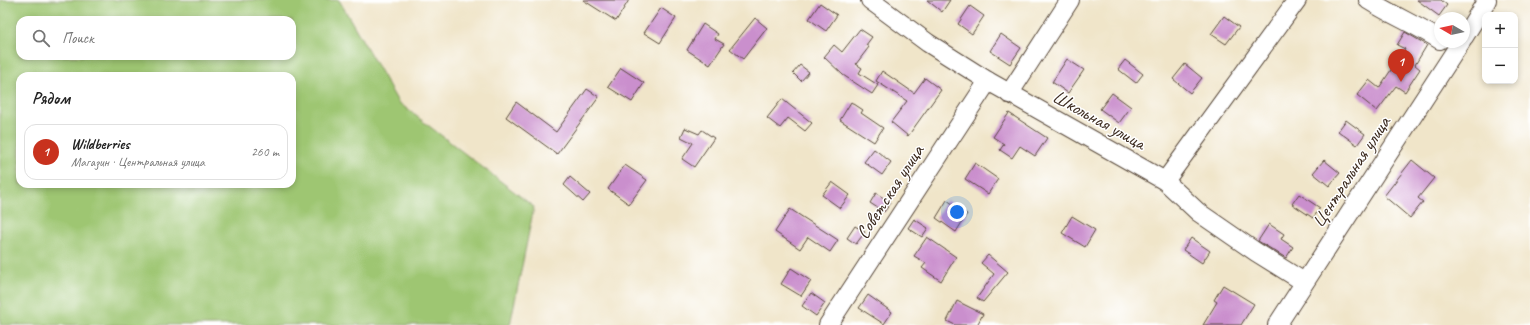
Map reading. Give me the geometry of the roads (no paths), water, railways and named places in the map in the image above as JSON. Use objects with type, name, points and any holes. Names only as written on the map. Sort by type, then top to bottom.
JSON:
[{"type":"street","name":"Школьная улица","points":[[870,0],[928,42],[1009,94],[1165,181],[1198,212],[1256,252],[1304,282]]},
{"type":"street","points":[[1009,94],[1070,0]]},
{"type":"street","points":[[1165,181],[1297,0]]},
{"type":"street","points":[[1368,0],[1397,18],[1412,22],[1434,36]]},
{"type":"street","name":"Центральная улица","points":[[1470,24],[1487,0]]},
{"type":"street","name":"Центральная улица","points":[[1277,325],[1453,48]]},
{"type":"street","name":"Советская улица","points":[[828,325],[988,81]]},
{"type":"place","name":"Wildberries","points":[[1401,82]]}]
